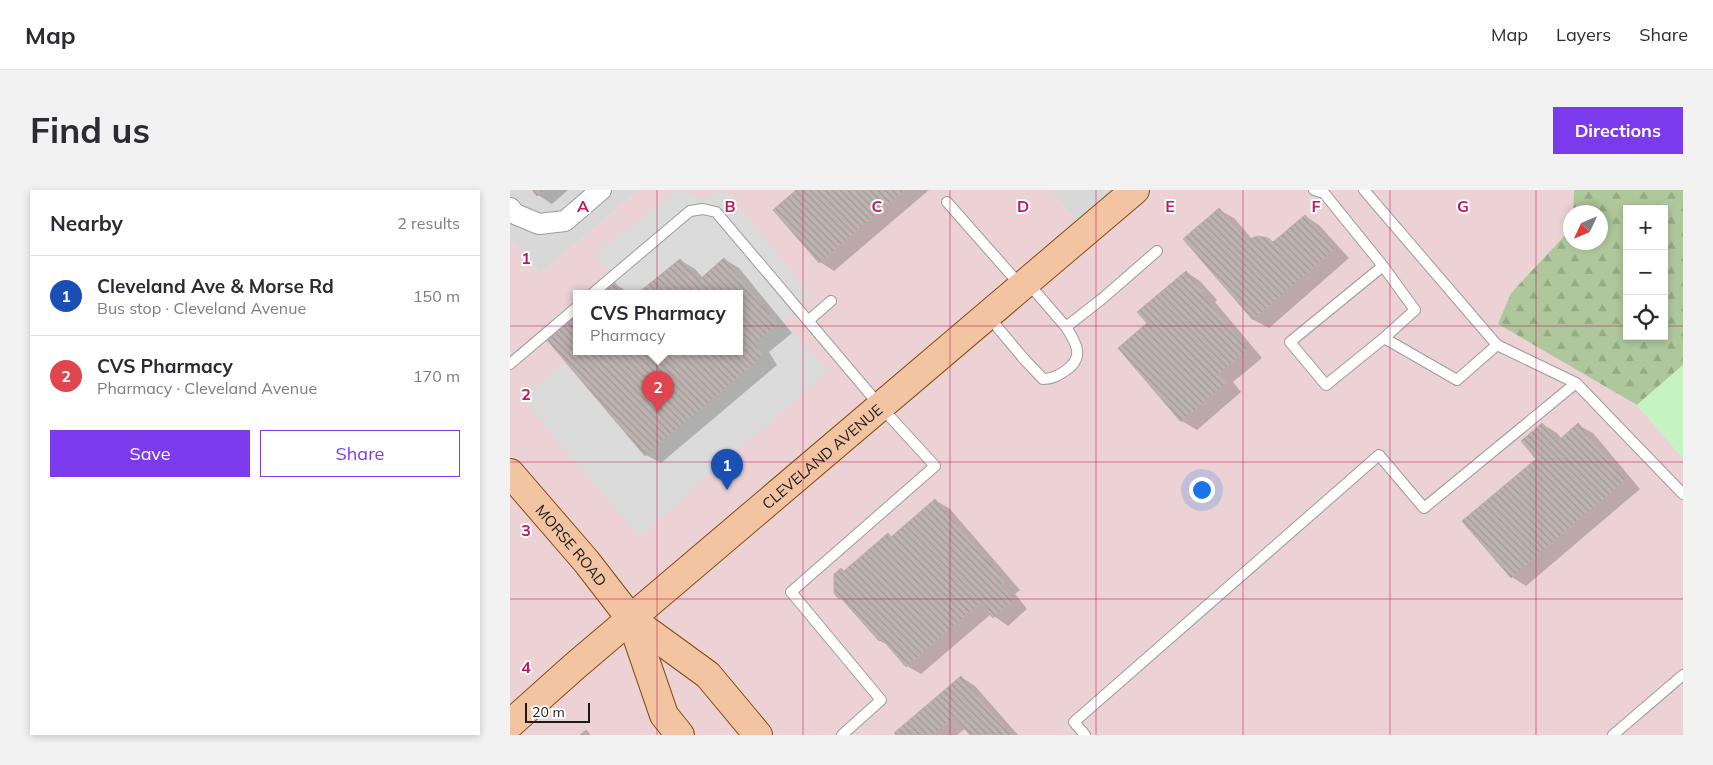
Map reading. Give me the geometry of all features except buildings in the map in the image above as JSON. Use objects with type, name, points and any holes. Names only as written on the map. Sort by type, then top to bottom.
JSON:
[{"type":"main road","name":"CLEVELAND AVENUE","points":[[510,724],[1135,190]]},
{"type":"main road","name":"MORSE ROAD","points":[[511,475],[586,561],[631,619],[708,675],[758,735]]},
{"type":"main road","name":"MORSE ROAD","points":[[631,619],[664,715],[680,735]]},
{"type":"street","points":[[510,208],[515,214],[539,224],[565,221],[601,190]]},
{"type":"lane","points":[[1314,190],[1324,193],[1383,266],[1415,310],[1326,385],[1290,342],[1383,266]]},
{"type":"lane","points":[[1364,190],[1497,345],[1576,382],[1683,494]]},
{"type":"lane","points":[[947,202],[1066,327],[1077,347],[1078,357],[1071,366],[1053,378],[1043,379],[988,316]]},
{"type":"lane","points":[[597,290],[690,211],[703,209],[716,212],[881,407],[935,466],[791,592],[881,700],[842,735]]},
{"type":"lane","points":[[1066,327],[1157,251]]},
{"type":"lane","points":[[808,321],[831,301]]},
{"type":"lane","points":[[510,364],[573,310]]},
{"type":"lane","points":[[1384,338],[1457,380],[1497,345]]},
{"type":"lane","points":[[1085,735],[1074,722],[1379,455],[1424,508],[1576,382]]},
{"type":"lane","points":[[1613,735],[1683,675]]},
{"type":"shaded area","points":[[510,190],[639,190],[540,274],[510,238]]},
{"type":"shaded area","points":[[639,190],[1050,190],[1084,230],[1130,190],[1574,190],[1573,205],[1563,205],[1563,237],[1511,293],[1498,324],[1637,405],[1683,458],[1683,735],[510,735],[510,238],[540,274]]},
{"type":"shaded area","points":[[676,190],[707,200],[719,190],[725,190],[812,296],[783,321],[828,371],[639,537],[522,398],[565,362],[646,456],[763,356],[755,343],[778,325],[724,258],[699,280],[680,259],[642,290],[622,290],[594,255]]},
{"type":"shaded area","points":[[1050,190],[1130,190],[1084,230]]},
{"type":"green space","points":[[1574,190],[1683,190],[1683,365],[1637,405],[1498,324],[1511,293],[1563,237],[1563,250],[1608,250],[1608,205],[1573,205]]},
{"type":"green space","points":[[1683,365],[1683,458],[1637,405]]},
{"type":"place","name":"CVS Pharmacy","points":[[658,412]]},
{"type":"place","name":"Cleveland Ave & Morse Rd","points":[[727,490]]}]
